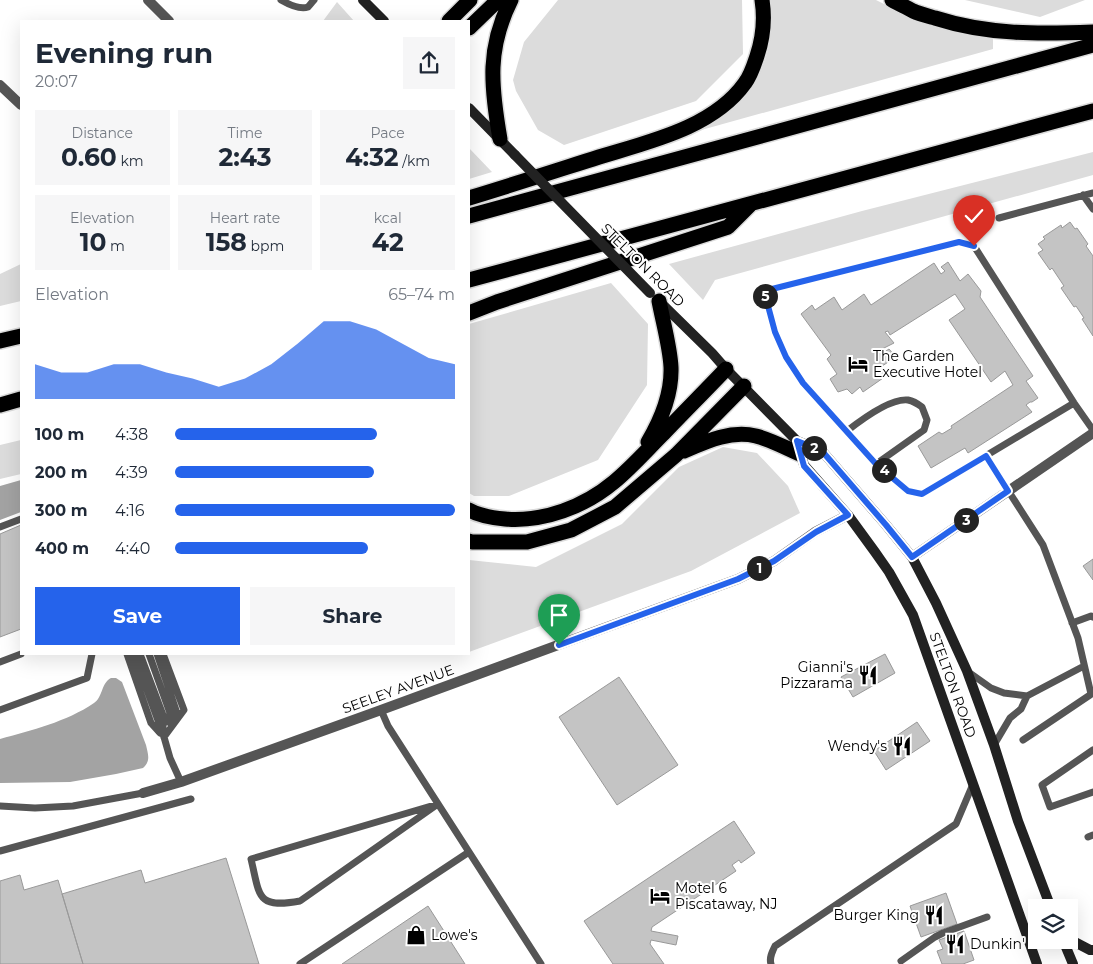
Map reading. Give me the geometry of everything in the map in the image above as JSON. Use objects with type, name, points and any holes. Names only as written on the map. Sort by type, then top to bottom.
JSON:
[{"type":"highway","points":[[450,20],[470,0]]},
{"type":"highway","points":[[470,27],[498,0]]},
{"type":"highway","points":[[500,140],[493,67],[495,46],[511,0]]},
{"type":"highway","points":[[470,198],[664,137],[696,123],[714,112],[731,99],[745,83],[754,66],[761,45],[763,29],[764,11],[762,0]]},
{"type":"highway","points":[[892,0],[914,11],[948,22],[983,30],[1055,34],[1093,32]]},
{"type":"highway","points":[[470,216],[1093,45]]},
{"type":"highway","points":[[470,280],[1093,111]]},
{"type":"highway","points":[[470,313],[497,302],[728,227],[752,203]]},
{"type":"highway","points":[[639,458],[657,425],[670,384],[670,353],[654,297]]},
{"type":"highway","points":[[0,341],[20,336]]},
{"type":"highway","points":[[470,511],[493,518],[517,520],[542,517],[575,506],[594,496],[613,482],[639,458],[726,369]]},
{"type":"highway","points":[[470,541],[527,542],[571,530],[615,507],[676,455],[744,386]]},
{"type":"highway","points":[[0,405],[20,399]]},
{"type":"highway","points":[[0,410],[20,411]]},
{"type":"highway","points":[[676,455],[715,438],[742,435],[757,436],[799,448]]},
{"type":"main road","points":[[363,0],[383,20]]},
{"type":"main road","name":"STELTON ROAD","points":[[470,109],[744,386],[799,448],[804,466],[848,515],[889,572],[913,615],[1037,964]]},
{"type":"main road","name":"STELTON ROAD","points":[[799,448],[822,451],[912,557],[936,603],[967,671],[994,745],[1018,822],[1048,899]]},
{"type":"main road","points":[[1078,943],[1093,950]]},
{"type":"main road","points":[[1067,949],[1073,964]]},
{"type":"street","points":[[148,0],[168,20]]},
{"type":"street","points":[[0,84],[20,104]]},
{"type":"street","points":[[912,557],[1093,432]]},
{"type":"street","name":"SEELEY AVENUE","points":[[143,793],[181,782],[738,579],[774,561],[816,532],[848,515]]},
{"type":"lane","points":[[281,0],[292,6],[305,8],[314,0]]},
{"type":"lane","points":[[1000,218],[1093,193]]},
{"type":"lane","points":[[1083,195],[1093,209]]},
{"type":"lane","points":[[1074,403],[922,494],[908,491],[876,464],[803,383],[786,357],[775,332],[764,291],[959,242],[974,246],[1093,432]]},
{"type":"lane","points":[[847,431],[870,414],[898,400],[910,400],[922,407],[927,420],[924,430],[876,464]]},
{"type":"lane","points":[[986,456],[1043,545],[1078,638],[1092,693],[1023,740]]},
{"type":"lane","points":[[0,526],[20,518]]},
{"type":"lane","points":[[1072,623],[1091,616],[1093,617]]},
{"type":"lane","points":[[0,662],[20,654]]},
{"type":"lane","points":[[0,710],[87,678],[92,655]]},
{"type":"lane","points":[[127,655],[151,723],[164,737]]},
{"type":"lane","points":[[134,655],[170,758],[181,782]]},
{"type":"lane","points":[[140,655],[163,714],[164,737]]},
{"type":"lane","points":[[150,655],[170,713],[164,737]]},
{"type":"lane","points":[[157,655],[176,710],[164,737]]},
{"type":"lane","points":[[163,655],[184,710],[164,737]]},
{"type":"lane","points":[[967,671],[991,688],[1004,693],[1027,696],[1084,666]]},
{"type":"lane","points":[[994,745],[1010,718],[1021,709],[1027,696]]},
{"type":"lane","points":[[381,710],[388,726],[541,964]]},
{"type":"lane","points":[[1093,750],[1042,785],[1050,808],[1093,792]]},
{"type":"lane","points":[[771,964],[770,961],[775,946],[956,824],[973,784]]},
{"type":"lane","points":[[0,806],[35,808],[74,806],[143,793]]},
{"type":"lane","points":[[0,851],[191,799]]},
{"type":"lane","points":[[438,804],[300,901],[283,904],[270,903],[260,894],[251,859],[438,804]]},
{"type":"lane","points":[[300,964],[469,852]]},
{"type":"lane","points":[[901,961],[935,937],[987,917]]},
{"type":"shaded area","points":[[558,0],[742,0],[743,54],[696,101],[564,145],[538,130],[516,91],[513,80],[524,42]]},
{"type":"shaded area","points":[[770,0],[876,0],[898,11],[941,27],[993,39],[993,49],[669,139],[713,122],[731,109],[750,89],[768,51],[771,23]]},
{"type":"shaded area","points":[[965,0],[1085,0],[1040,17]]},
{"type":"shaded area","points":[[337,2],[353,20],[324,20]]},
{"type":"shaded area","points":[[470,149],[492,172],[470,179]]},
{"type":"shaded area","points":[[1093,152],[1093,175],[715,280],[703,300],[669,264],[862,211]]},
{"type":"shaded area","points":[[20,264],[20,301],[0,306],[0,274]]},
{"type":"shaded area","points":[[611,283],[648,324],[647,385],[598,460],[509,496],[474,496],[470,494],[470,324]]},
{"type":"shaded area","points":[[20,440],[20,474],[0,479],[0,445]]},
{"type":"shaded area","points":[[723,447],[757,453],[788,486],[800,513],[691,571],[470,652],[470,560],[536,567],[622,524],[679,467]]},
{"type":"shaded area","points":[[20,480],[20,512],[0,520],[0,486]]},
{"type":"shaded area","points":[[111,678],[116,678],[122,682],[146,745],[148,760],[143,768],[70,782],[0,783],[0,739],[48,725],[83,710],[97,700],[105,683]]},
{"type":"building","points":[[1070,222],[1075,229],[1077,228],[1088,244],[1086,246],[1093,256],[1093,336],[1076,306],[1074,307],[1061,288],[1064,286],[1052,268],[1050,270],[1038,253],[1043,250],[1038,244],[1045,239],[1043,237],[1061,225],[1062,228]]},
{"type":"building","name":"The Garden Executive Hotel","points":[[948,262],[960,281],[968,274],[981,291],[980,297],[1033,376],[1026,381],[1038,398],[1026,405],[1032,412],[968,453],[965,448],[931,468],[918,446],[939,432],[942,434],[952,428],[951,426],[1013,385],[1005,371],[991,382],[949,320],[965,309],[955,294],[890,335],[888,331],[885,332],[894,343],[880,350],[883,353],[889,349],[896,357],[879,368],[886,376],[863,392],[860,387],[852,394],[847,389],[838,392],[830,379],[837,374],[827,359],[831,355],[801,314],[812,305],[815,310],[834,297],[842,310],[864,294],[871,305],[934,263],[941,274],[945,271],[941,267]]},
{"type":"building","points":[[20,525],[20,629],[0,637],[0,534]]},
{"type":"building","points":[[1093,559],[1093,580],[1083,566]]},
{"type":"building","name":"Gianni's Pizzarama","points":[[885,654],[895,673],[853,697],[841,677]]},
{"type":"building","points":[[619,677],[678,765],[617,805],[559,717]]},
{"type":"building","name":"Wendy's","points":[[917,722],[930,741],[886,770],[874,751]]},
{"type":"building","name":"Motel 6 Piscataway, NJ","points":[[734,821],[755,853],[741,863],[739,860],[732,865],[736,871],[652,927],[651,931],[678,936],[676,945],[651,940],[650,944],[664,964],[613,964],[584,921]]},
{"type":"building","points":[[226,858],[259,964],[83,964],[62,894],[141,870],[145,883]]},
{"type":"building","points":[[20,875],[24,890],[58,880],[83,964],[0,964],[0,881]]},
{"type":"building","name":"Burger King","points":[[946,893],[957,924],[921,937],[910,906]]},
{"type":"building","name":"Lowe's","points":[[428,906],[465,964],[342,964]]},
{"type":"building","name":"Dunkin'","points":[[964,931],[974,960],[963,964],[942,964],[937,951],[943,949],[939,940]]},
{"type":"place","name":"The Garden Executive Hotel","points":[[858,364]]},
{"type":"place","name":"Gianni's Pizzarama","points":[[868,675]]},
{"type":"place","name":"Wendy's","points":[[902,746]]},
{"type":"place","name":"Motel 6 Piscataway, NJ","points":[[660,896]]},
{"type":"place","name":"Burger King","points":[[934,915]]},
{"type":"place","name":"Lowe's","points":[[416,935]]},
{"type":"place","name":"Dunkin'","points":[[955,944]]},
{"type":"route","points":[[559,645],[738,579],[774,561],[816,532],[848,515],[804,466],[797,441],[822,451],[912,557],[1008,491],[986,456],[922,494],[908,491],[876,464],[803,383],[786,357],[775,332],[764,291],[959,242],[974,246]]}]
